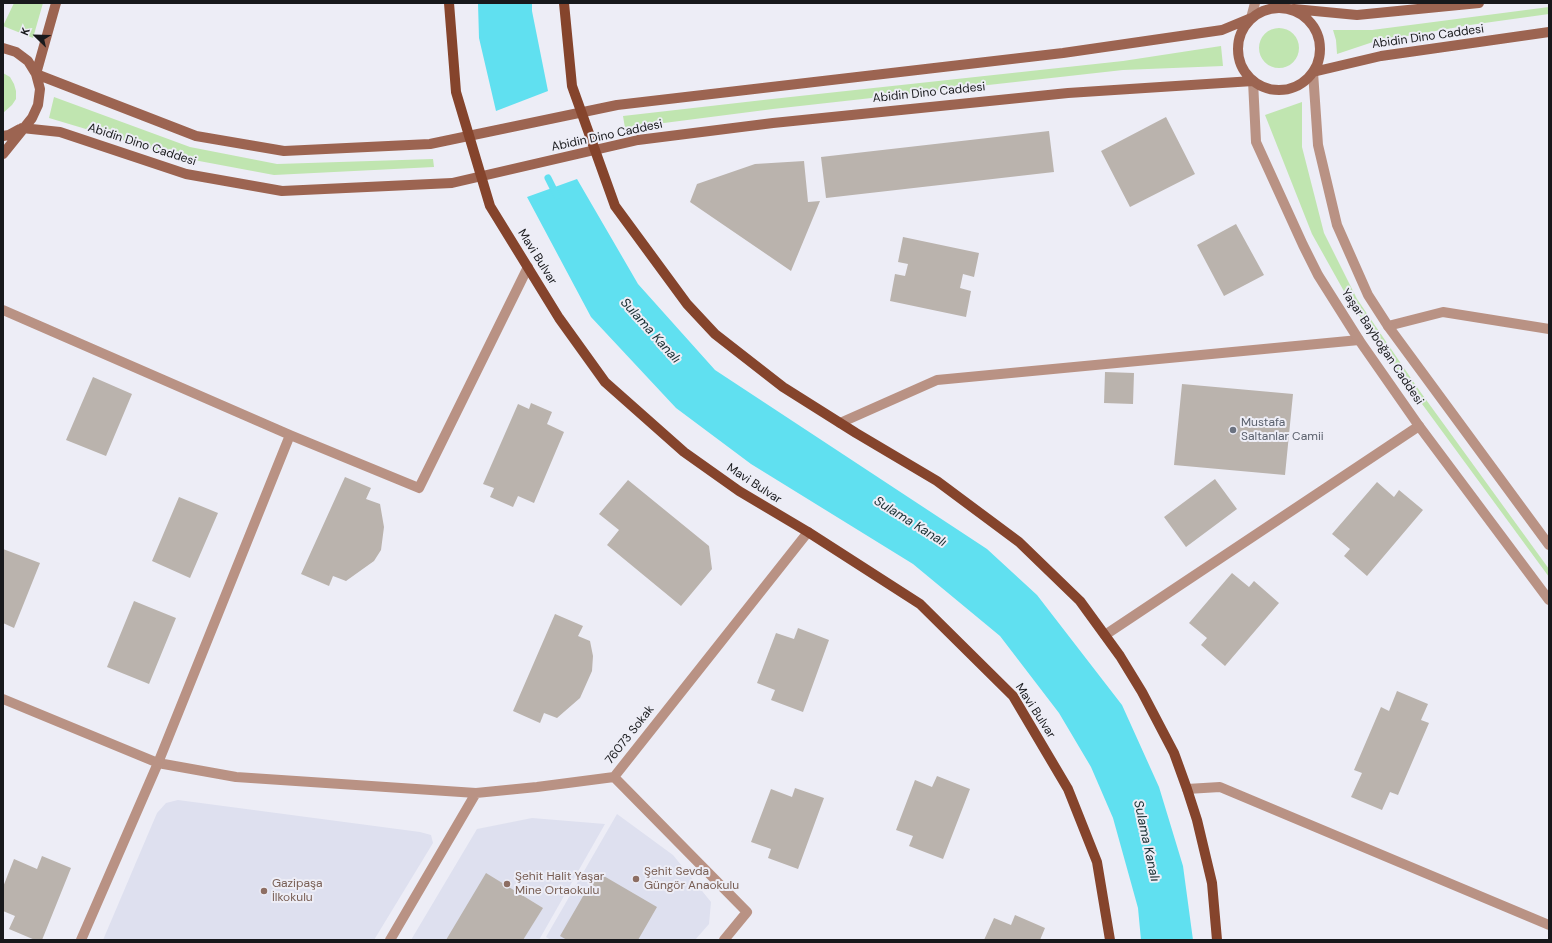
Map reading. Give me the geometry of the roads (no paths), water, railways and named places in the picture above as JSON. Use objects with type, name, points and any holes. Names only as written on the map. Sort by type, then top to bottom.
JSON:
[{"type":"main road","points":[[36,74],[56,3]]},
{"type":"main road","name":"Mavi Bulvar","points":[[449,3],[456,92],[490,206],[559,318],[605,382],[684,452],[739,491],[808,532],[920,604],[1013,696],[1071,796],[1097,862],[1110,940]]},
{"type":"main road","points":[[564,3],[572,86],[615,206],[686,304],[721,338],[783,386],[840,423],[937,481],[1019,542],[1080,601],[1120,656],[1153,712],[1174,753],[1187,789],[1197,820],[1212,883],[1217,940]]},
{"type":"main road","points":[[1289,6],[1311,23],[1318,34],[1320,47],[1318,60],[1313,72],[1304,82],[1292,88],[1279,90],[1265,88],[1253,81],[1243,70],[1238,57],[1238,43],[1242,30],[1251,18],[1262,11],[1276,7],[1289,6],[1357,15],[1479,3]]},
{"type":"main road","name":"Abidin Dino Caddesi","points":[[36,74],[196,136],[284,151],[430,144],[632,103],[1063,53],[1222,30],[1251,18]]},
{"type":"main road","name":"Abidin Dino Caddesi","points":[[1313,72],[1381,56],[1549,32]]},
{"type":"main road","points":[[3,48],[16,52],[28,61],[36,74],[40,89],[38,104],[32,118],[22,128],[3,154]]},
{"type":"main road","name":"Abidin Dino Caddesi","points":[[22,128],[60,132],[186,174],[282,191],[452,183],[638,140],[773,123],[1068,93],[1253,81]]},
{"type":"main road","points":[[3,136],[10,135],[22,128]]},
{"type":"street","points":[[1251,18],[1255,3]]},
{"type":"street","name":"Yaşar Bayboğan Caddesi","points":[[1313,72],[1318,145],[1337,225],[1368,294],[1388,326],[1549,545]]},
{"type":"street","name":"Yaşar Bayboğan Caddesi","points":[[1253,81],[1256,142],[1303,245],[1330,295],[1359,340],[1419,426],[1549,600]]},
{"type":"street","points":[[3,310],[290,435],[419,488],[528,267]]},
{"type":"street","points":[[1388,326],[1442,312],[1549,330]]},
{"type":"street","points":[[840,423],[937,380],[1359,340]]},
{"type":"street","points":[[1105,635],[1419,426]]},
{"type":"street","points":[[81,940],[158,763],[290,435]]},
{"type":"street","name":"76073 Sokak","points":[[724,940],[747,912],[614,777],[808,532]]},
{"type":"street","points":[[3,699],[158,763],[236,777],[476,793],[614,777]]},
{"type":"street","points":[[1187,789],[1220,787],[1549,924]]},
{"type":"street","points":[[390,940],[476,793]]},
{"type":"water","points":[[478,3],[532,3],[532,11],[548,91],[496,111],[479,38]]},
{"type":"water","points":[[577,179],[638,284],[715,370],[987,549],[1037,595],[1122,705],[1159,787],[1183,866],[1193,940],[1141,940],[1138,908],[1113,818],[1091,767],[1059,713],[1000,636],[913,564],[751,464],[676,408],[591,317],[527,197]]},
{"type":"waterway","name":"Sulama Kanalı","points":[[548,178],[557,196]]},
{"type":"place","name":"Mustafa Saltanlar Camii","points":[[1233,430]]},
{"type":"place","name":"Şehit Sevda Güngör Anaokulu","points":[[636,879]]},
{"type":"place","name":"Şehit Halit Yaşar Mine Ortaokulu","points":[[507,884]]},
{"type":"place","name":"Gazipaşa İlkokulu","points":[[264,891]]}]
